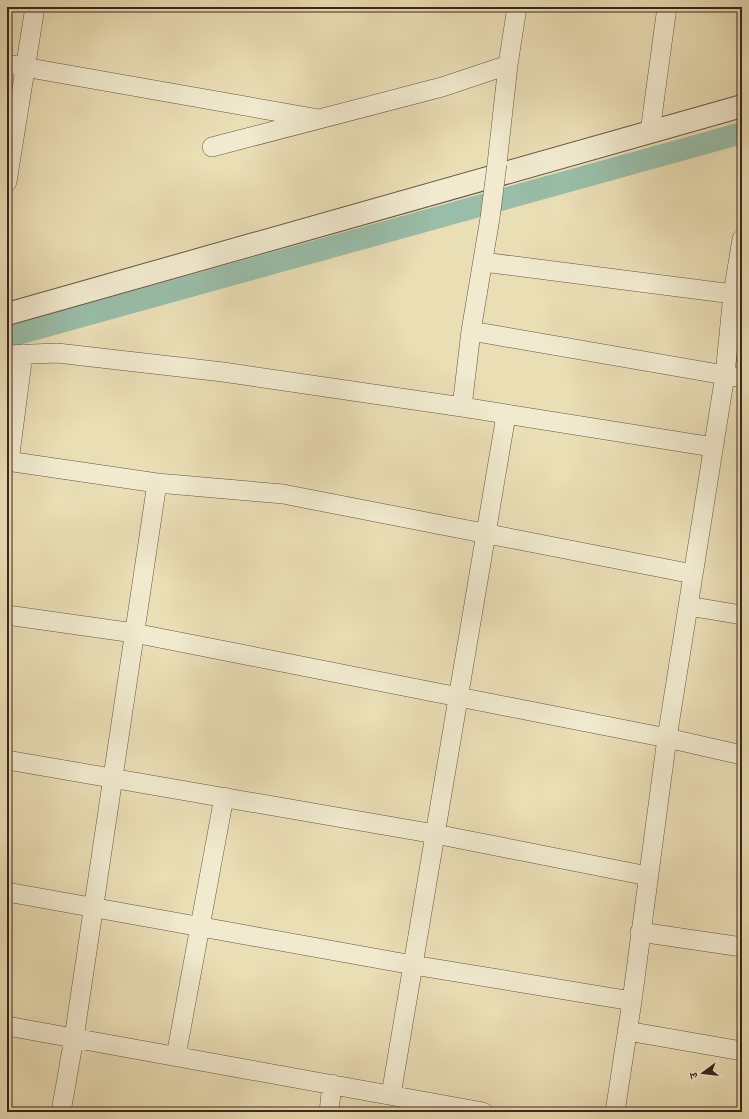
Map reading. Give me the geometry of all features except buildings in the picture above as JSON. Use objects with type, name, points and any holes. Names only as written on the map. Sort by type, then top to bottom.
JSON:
[{"type":"street","points":[[7,182],[35,7]]},
{"type":"street","points":[[462,407],[471,331],[490,218],[508,65],[517,7]]},
{"type":"street","points":[[650,132],[667,7]]},
{"type":"street","points":[[7,64],[319,119]]},
{"type":"street","points":[[212,147],[442,87],[508,65]]},
{"type":"street","points":[[7,314],[742,106]]},
{"type":"street","points":[[615,1112],[632,1001],[667,738],[713,447],[733,377],[733,294],[742,239]]},
{"type":"street","points":[[483,262],[733,294]]},
{"type":"street","points":[[471,331],[733,377]]},
{"type":"street","points":[[693,574],[284,494],[157,483],[8,461],[15,354],[57,353],[215,372],[462,407],[713,447]]},
{"type":"street","points":[[391,1095],[506,415]]},
{"type":"street","points":[[61,1112],[74,1038],[157,483]]},
{"type":"street","points":[[688,606],[742,615]]},
{"type":"street","points":[[7,615],[134,634],[667,738],[742,755]]},
{"type":"street","points":[[7,760],[435,834],[648,876]]},
{"type":"street","points":[[176,1056],[224,797]]},
{"type":"street","points":[[7,892],[413,965],[632,1001]]},
{"type":"street","points":[[640,932],[742,947]]},
{"type":"street","points":[[7,1026],[483,1112]]},
{"type":"street","points":[[627,1031],[742,1051]]},
{"type":"street","points":[[329,1112],[332,1084]]},
{"type":"waterway","points":[[7,337],[742,133]]}]
